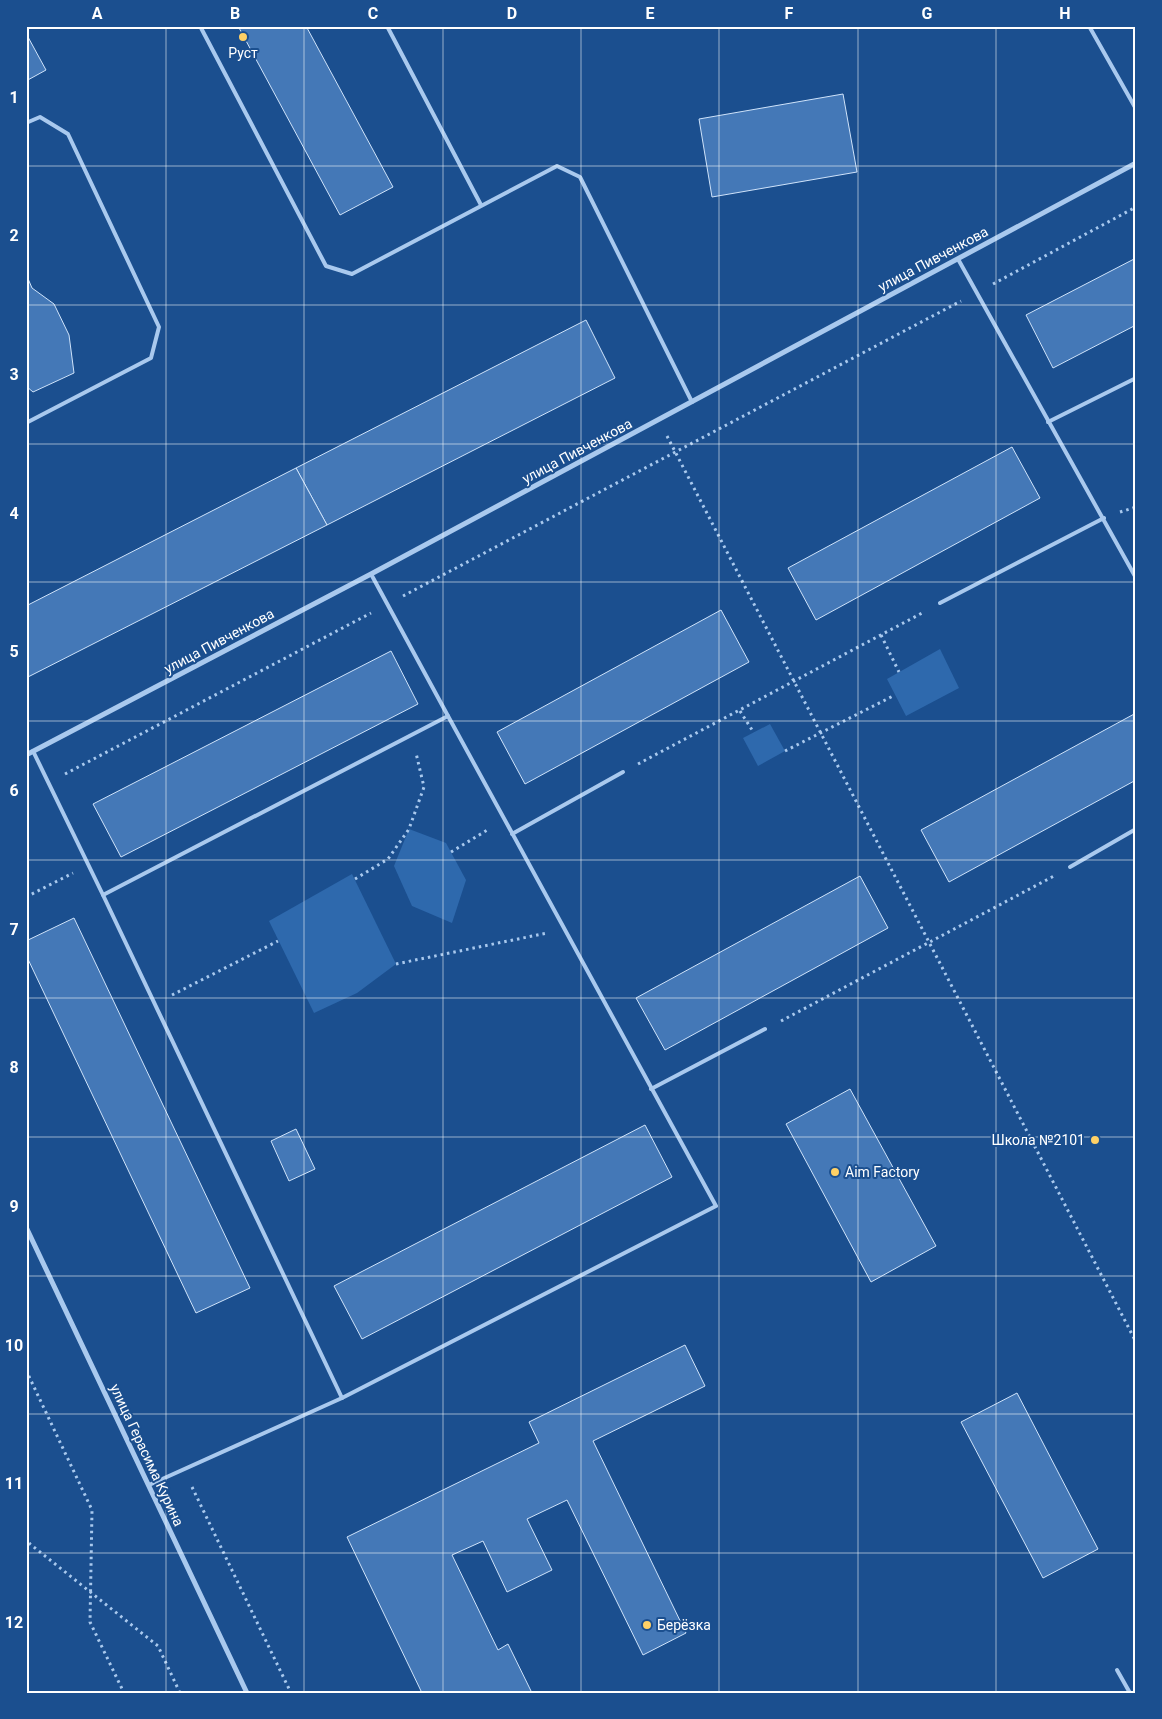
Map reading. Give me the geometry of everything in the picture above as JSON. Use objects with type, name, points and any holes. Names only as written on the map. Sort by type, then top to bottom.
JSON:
[{"type":"street","name":"улица Пивченкова","points":[[26,755],[371,574],[1136,163]]},
{"type":"street","name":"улица Герасима Курина","points":[[26,1227],[247,1693]]},
{"type":"lane","points":[[200,26],[326,266],[352,274],[557,166],[580,177],[692,402]]},
{"type":"lane","points":[[387,26],[481,205]]},
{"type":"lane","points":[[1089,26],[1136,109]]},
{"type":"lane","points":[[26,123],[40,117],[68,134],[159,326],[151,358],[26,423]]},
{"type":"lane","points":[[958,259],[1136,578]]},
{"type":"lane","points":[[1048,422],[1136,378]]},
{"type":"lane","points":[[940,603],[1104,518]]},
{"type":"lane","points":[[149,1485],[183,1468],[342,1398],[716,1206],[371,574]]},
{"type":"lane","points":[[103,895],[448,716]]},
{"type":"lane","points":[[33,751],[342,1398]]},
{"type":"lane","points":[[512,834],[623,772]]},
{"type":"lane","points":[[1070,867],[1136,829]]},
{"type":"lane","points":[[651,1089],[765,1029]]},
{"type":"lane","points":[[1117,1670],[1130,1693]]},
{"type":"path","points":[[48,783],[675,453],[1136,207]]},
{"type":"path","points":[[658,420],[1136,1342]]},
{"type":"path","points":[[623,772],[940,603]]},
{"type":"path","points":[[881,635],[899,672]]},
{"type":"path","points":[[785,751],[895,695]]},
{"type":"path","points":[[740,710],[754,733]]},
{"type":"path","points":[[355,879],[388,859],[409,829],[424,787],[411,735]]},
{"type":"path","points":[[451,852],[504,820]]},
{"type":"path","points":[[26,897],[89,865]]},
{"type":"path","points":[[765,1029],[929,944],[1070,867]]},
{"type":"path","points":[[396,964],[564,930]]},
{"type":"path","points":[[155,1004],[278,941]]},
{"type":"path","points":[[26,1370],[92,1510],[90,1622],[124,1693]]},
{"type":"path","points":[[183,1468],[291,1693]]},
{"type":"path","points":[[26,1537],[30,1544],[158,1646],[180,1693]]},
{"type":"shaded area","points":[[940,649],[959,688],[906,716],[887,679]]},
{"type":"shaded area","points":[[770,724],[785,751],[758,766],[743,738]]},
{"type":"shaded area","points":[[409,829],[446,843],[466,880],[452,923],[412,906],[394,866]]},
{"type":"shaded area","points":[[352,874],[396,964],[357,993],[314,1013],[269,921]]},
{"type":"building","points":[[238,26],[306,26],[393,187],[340,215]]},
{"type":"building","points":[[28,37],[46,70],[26,81],[26,38]]},
{"type":"building","points":[[843,94],[857,172],[712,197],[699,119]]},
{"type":"building","points":[[1136,258],[1136,325],[1053,368],[1026,315]]},
{"type":"building","points":[[26,274],[32,288],[54,304],[69,335],[74,373],[33,392],[26,386]]},
{"type":"building","points":[[586,320],[615,378],[327,525],[296,468]]},
{"type":"building","points":[[1012,447],[1040,498],[816,620],[788,568]]},
{"type":"building","points":[[296,468],[327,525],[26,678],[26,606]]},
{"type":"building","points":[[721,610],[749,662],[525,784],[497,732]]},
{"type":"building","points":[[391,651],[418,704],[121,857],[93,804]]},
{"type":"building","points":[[1136,713],[1136,780],[949,882],[921,830]]},
{"type":"building","points":[[860,876],[888,928],[665,1050],[636,998]]},
{"type":"building","points":[[74,918],[250,1288],[196,1313],[26,955],[26,941]]},
{"type":"building","points":[[850,1089],[936,1246],[871,1282],[786,1124]]},
{"type":"building","points":[[645,1125],[672,1177],[362,1339],[334,1286]]},
{"type":"building","points":[[296,1129],[315,1169],[289,1181],[271,1141]]},
{"type":"building","points":[[685,1345],[705,1386],[593,1441],[686,1633],[643,1655],[567,1500],[527,1519],[552,1570],[507,1592],[483,1541],[452,1555],[498,1650],[508,1644],[532,1693],[422,1693],[347,1537],[539,1443],[529,1422]]},
{"type":"building","points":[[1017,1393],[1098,1549],[1043,1578],[961,1422]]},
{"type":"place","name":"Руст","points":[[243,37]]},
{"type":"place","name":"Школа №2101","points":[[1095,1140]]},
{"type":"place","name":"Aim Factory","points":[[835,1172]]},
{"type":"place","name":"Берёзка","points":[[647,1625]]}]
